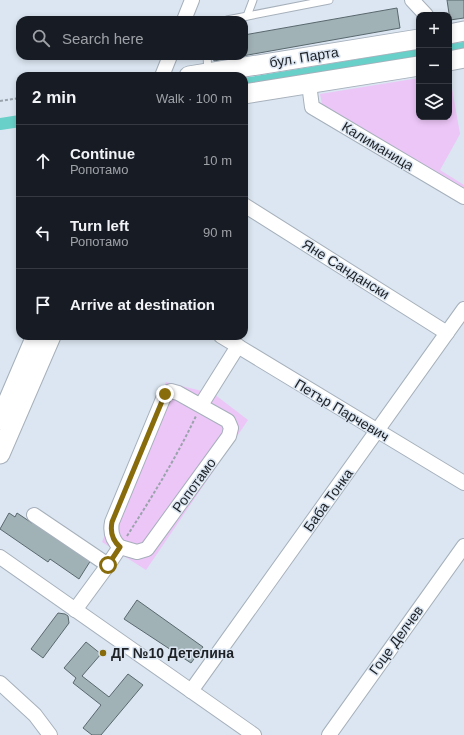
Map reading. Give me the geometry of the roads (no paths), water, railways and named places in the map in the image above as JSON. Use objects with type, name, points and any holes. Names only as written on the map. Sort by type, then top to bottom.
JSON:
[{"type":"main road","points":[[452,33],[464,31]]},
{"type":"main road","name":"бул. Парта","points":[[248,59],[416,39]]},
{"type":"main road","points":[[452,60],[464,58]]},
{"type":"main road","name":"бул. Парта","points":[[195,72],[208,64],[242,60]]},
{"type":"main road","name":"бул. Парта","points":[[248,93],[416,66]]},
{"type":"main road","points":[[0,420],[34,340]]},
{"type":"main road","points":[[0,454],[49,340]]},
{"type":"street","points":[[186,16],[192,0]]},
{"type":"street","points":[[412,0],[423,12]]},
{"type":"street","points":[[164,72],[168,60]]},
{"type":"street","name":"Калиманица","points":[[309,84],[312,107],[464,197]]},
{"type":"street","name":"Яне Сандански","points":[[248,208],[447,333]]},
{"type":"street","name":"Баба Тонка","points":[[191,691],[464,309]]},
{"type":"street","name":"Петър Парчевич","points":[[228,340],[464,483]]},
{"type":"street","points":[[201,405],[238,346]]},
{"type":"street","name":"Ропотамо","points":[[168,392],[174,392],[228,420],[231,428],[229,436],[151,545],[147,549],[137,552],[120,547],[113,539],[111,533],[112,522],[164,397],[168,392]]},
{"type":"street","points":[[34,515],[108,565]]},
{"type":"street","name":"Гоце Делчев","points":[[329,735],[464,546]]},
{"type":"street","points":[[75,610],[120,547]]},
{"type":"street","points":[[0,557],[254,735]]},
{"type":"street","points":[[0,683],[35,715],[50,735]]},
{"type":"lane","points":[[247,16],[253,0]]},
{"type":"lane","points":[[247,16],[329,0]]},
{"type":"waterway","points":[[452,50],[464,48]]},
{"type":"waterway","points":[[248,83],[416,55]]},
{"type":"waterway","points":[[0,124],[16,122]]},
{"type":"place","name":"ДГ №10 Детелина","points":[[103,653]]}]
